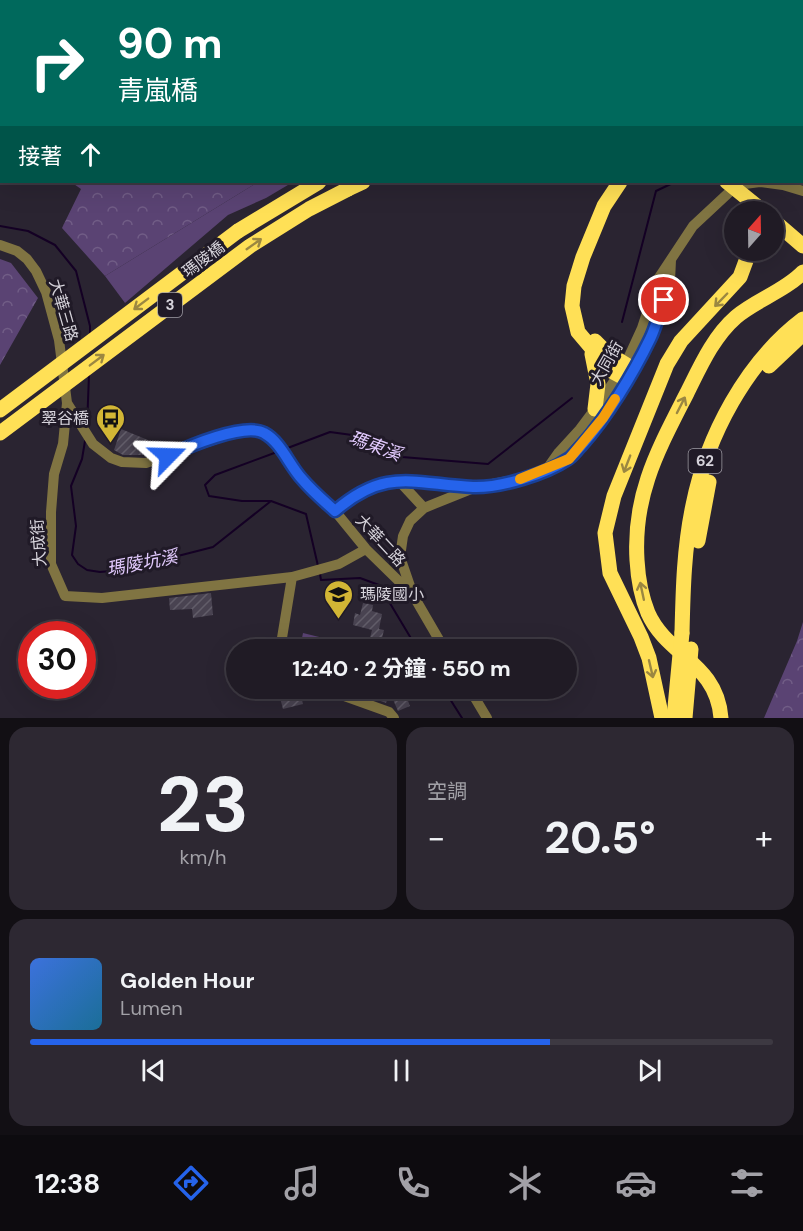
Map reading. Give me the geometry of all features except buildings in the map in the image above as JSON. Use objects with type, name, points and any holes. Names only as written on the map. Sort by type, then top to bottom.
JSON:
[{"type":"highway","name":"瑪陵橋","points":[[0,410],[238,231],[317,183]]},
{"type":"highway","name":"瑪陵橋","points":[[0,433],[250,246],[309,209],[361,183]]},
{"type":"highway","points":[[619,183],[604,206],[583,257],[574,286],[572,306],[578,332],[590,348],[610,371],[626,372]]},
{"type":"highway","points":[[626,372],[591,336],[583,318],[581,295],[593,256],[612,210],[624,190],[632,183]]},
{"type":"highway","points":[[730,183],[742,201]]},
{"type":"highway","points":[[730,183],[751,201]]},
{"type":"highway","points":[[784,229],[803,246]]},
{"type":"highway","points":[[662,718],[649,658],[610,573],[605,533],[614,496],[667,364],[681,341],[740,277],[746,261]]},
{"type":"highway","points":[[721,718],[715,690],[702,672],[669,642],[649,615],[642,595],[638,569],[636,540],[639,505],[658,449],[707,352],[734,318],[800,275]]},
{"type":"highway","name":"62","points":[[674,718],[689,534],[693,505],[708,453],[742,387],[763,358],[790,328],[803,319]]},
{"type":"highway","name":"62","points":[[685,718],[689,687],[693,571],[713,466],[728,431],[760,376],[803,334]]},
{"type":"highway","points":[[590,348],[598,384],[596,409]]},
{"type":"street","name":"大同街","points":[[547,469],[626,372],[651,337],[670,281],[671,260],[693,226],[737,185],[752,183]]},
{"type":"street","name":"大同街","points":[[768,183],[803,191]]},
{"type":"street","name":"大華三路","points":[[0,244],[17,251],[27,259],[46,292],[59,340],[68,403]]},
{"type":"street","name":"大同街","points":[[476,488],[524,478],[569,459],[603,418],[626,372]]},
{"type":"street","name":"大華二路","points":[[68,403],[81,428],[93,444],[111,458],[122,462],[146,463],[225,435],[248,430],[263,432],[275,441],[302,480],[335,511],[366,549],[413,595],[439,639]]},
{"type":"street","name":"大成街","points":[[68,403],[63,444],[54,474],[51,512],[51,564],[65,596],[102,598],[292,577],[339,564],[366,549]]},
{"type":"street","points":[[335,511],[353,496],[387,482],[476,488]]},
{"type":"street","points":[[400,482],[424,508]]},
{"type":"street","points":[[413,595],[400,557],[403,536],[410,521],[424,508],[476,488]]},
{"type":"street","points":[[282,639],[292,577]]},
{"type":"street","points":[[353,699],[389,712],[394,718]]},
{"type":"street","points":[[476,699],[487,718]]},
{"type":"green space","points":[[72,183],[256,183],[105,276],[62,228],[81,189]]},
{"type":"green space","points":[[256,183],[291,183],[266,198],[228,215],[125,303],[105,276]]},
{"type":"green space","points":[[0,259],[11,263],[38,298],[0,365]]},
{"type":"green space","points":[[803,622],[803,718],[764,718],[797,641]]},
{"type":"green space","points":[[303,633],[327,639],[305,639],[302,638]]},
{"type":"waterway","name":"瑪東溪","points":[[622,322],[656,191],[673,183]]},
{"type":"waterway","name":"瑪陵坑溪","points":[[0,226],[28,231],[55,245],[76,271],[90,333]]},
{"type":"waterway","name":"瑪陵坑溪","points":[[87,426],[89,375]]},
{"type":"waterway","name":"瑪東溪","points":[[285,449],[330,432],[352,435],[402,457],[488,464],[572,398]]},
{"type":"waterway","name":"瑪陵坑溪","points":[[85,441],[82,459],[71,486],[76,526],[72,555],[78,564],[87,570],[100,572],[123,570],[213,547],[271,501],[306,514],[318,566]]},
{"type":"waterway","name":"瑪東溪","points":[[270,501],[242,501],[209,496],[205,485],[215,475],[277,452]]},
{"type":"waterway","name":"瑪陵坑溪","points":[[320,574],[321,580],[360,578],[379,585],[411,639]]},
{"type":"waterway","name":"瑪陵坑溪","points":[[450,699],[462,718]]},
{"type":"slow traffic","points":[[520,479],[569,459],[603,418],[615,399]]},
{"type":"place","name":"翠谷橋","points":[[110,444]]},
{"type":"place","name":"瑪陵國小","points":[[339,620]]},
{"type":"route","points":[[168,456],[225,435],[248,430],[263,432],[275,441],[302,480],[335,511],[353,496],[387,482],[408,481],[476,488],[524,478],[569,459],[589,436],[603,418],[651,337],[664,300]]}]
